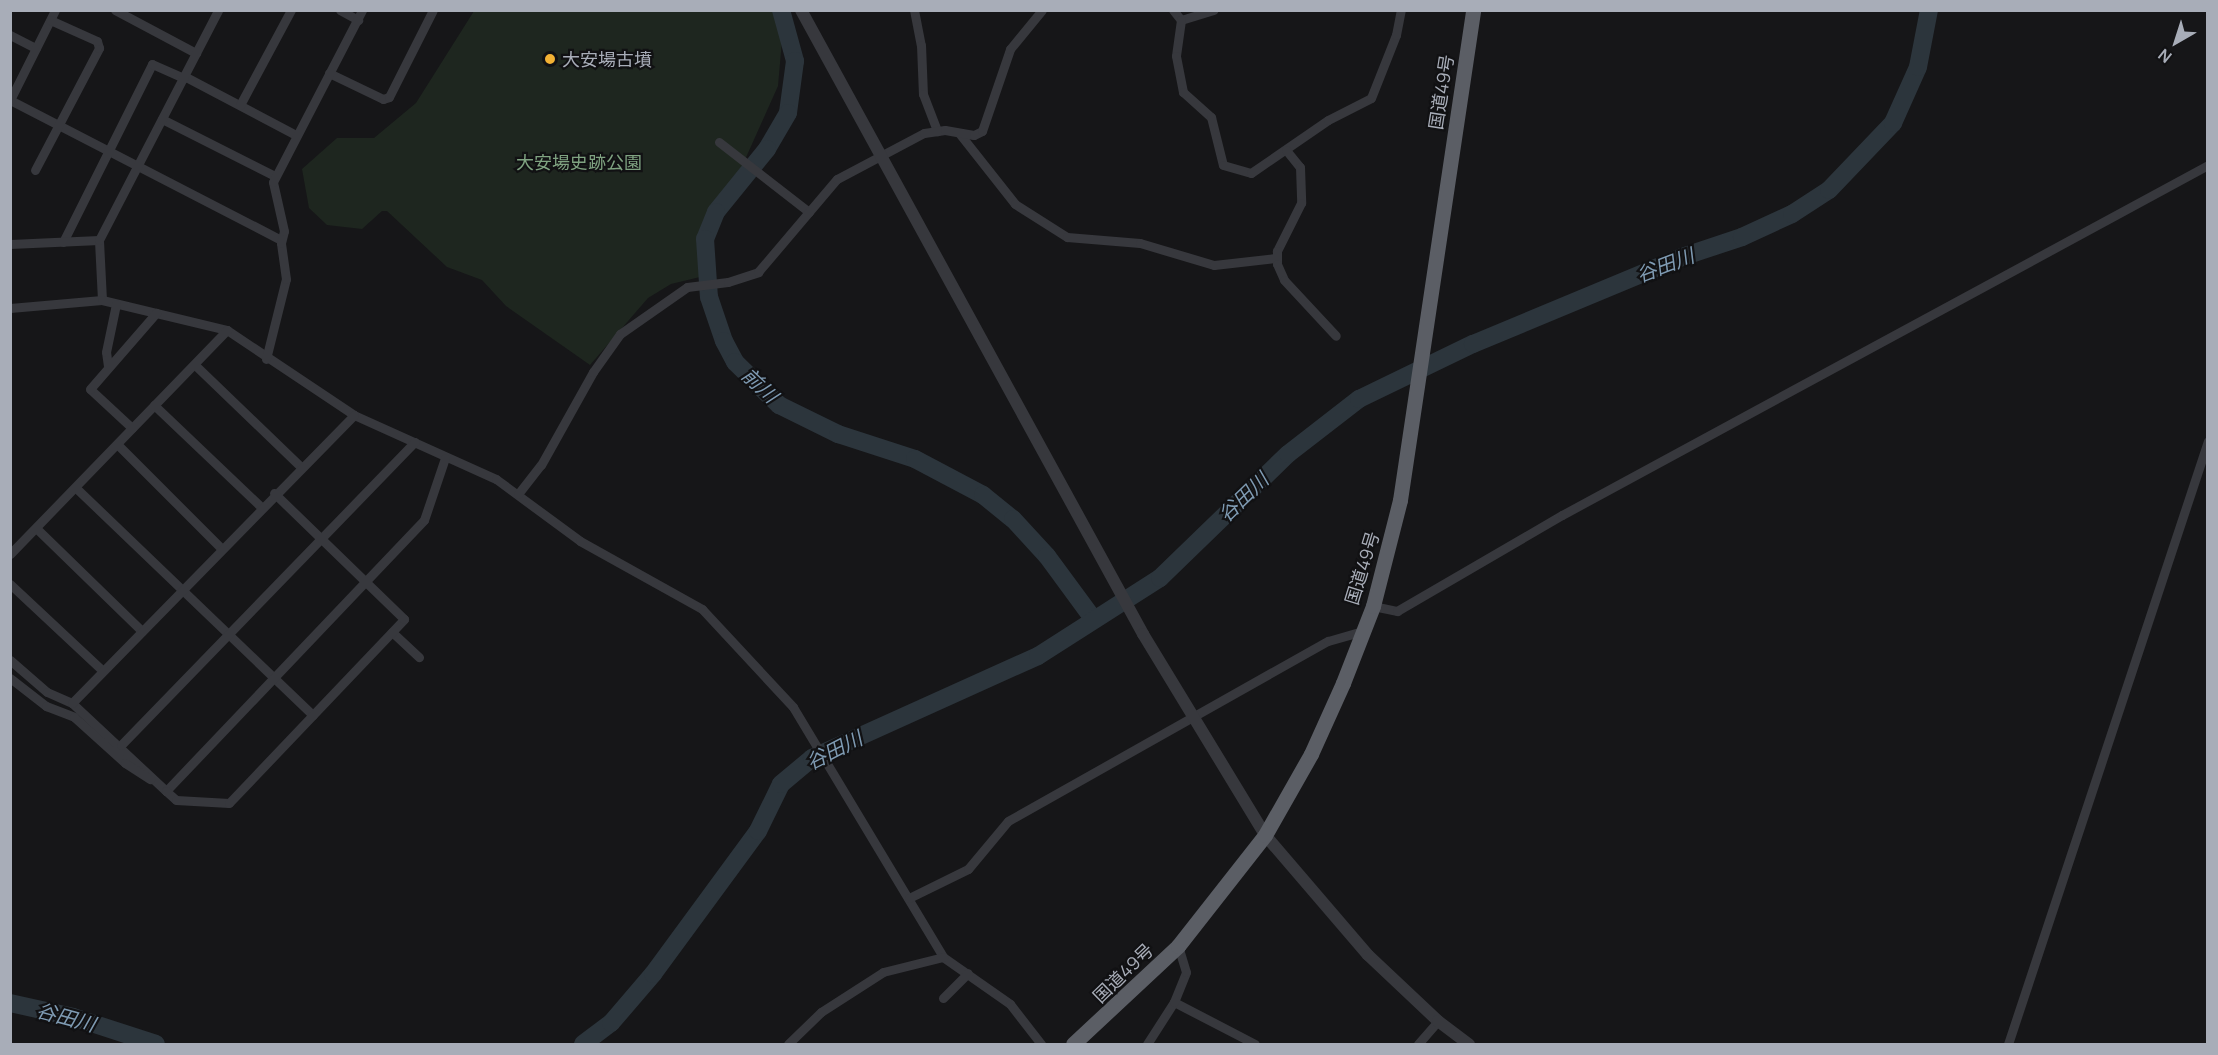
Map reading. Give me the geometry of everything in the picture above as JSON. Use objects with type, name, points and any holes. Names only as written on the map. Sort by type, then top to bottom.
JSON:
[{"type":"highway","name":"国道49号","points":[[1073,1044],[1178,946],[1265,835],[1311,754],[1373,606],[1393,535],[1416,401],[1473,10]]},
{"type":"street","points":[[55,10],[11,100],[281,240]]},
{"type":"street","points":[[115,10],[136,15],[196,53]]},
{"type":"street","points":[[102,300],[99,240],[218,10]]},
{"type":"street","points":[[240,105],[291,10]]},
{"type":"street","points":[[266,359],[286,279],[281,240],[284,231],[273,186],[275,176],[360,15],[340,10]]},
{"type":"street","points":[[329,73],[383,99],[390,97],[433,10]]},
{"type":"street","points":[[801,10],[1143,634],[1192,720],[1265,835],[1368,955],[1438,1021],[1469,1044]]},
{"type":"street","points":[[914,10],[921,45],[923,93],[937,131]]},
{"type":"street","points":[[518,494],[541,465],[614,340],[639,318],[687,287],[710,285],[758,272],[837,179],[910,140],[937,131],[974,135],[987,125],[1010,49],[1042,10]]},
{"type":"street","points":[[1173,10],[1181,20],[1176,56],[1180,84],[1185,94],[1211,117],[1223,165],[1251,173],[1336,116],[1371,98],[1396,35],[1401,10]]},
{"type":"street","points":[[1181,20],[1214,10]]},
{"type":"street","points":[[35,170],[99,48],[97,41],[50,20]]},
{"type":"street","points":[[10,35],[36,48]]},
{"type":"street","points":[[63,242],[152,64],[184,77],[296,135]]},
{"type":"street","points":[[162,119],[275,176]]},
{"type":"street","points":[[959,133],[1015,204],[1067,237],[1140,243],[1222,266],[1275,258]]},
{"type":"street","points":[[719,142],[808,212]]},
{"type":"street","points":[[1286,150],[1300,167],[1301,203],[1275,258],[1284,280],[1336,336]]},
{"type":"street","points":[[1373,606],[1397,611],[1562,515],[2208,165]]},
{"type":"street","points":[[10,244],[99,240]]},
{"type":"street","points":[[10,308],[102,300],[227,330],[266,359],[354,415],[445,458],[488,475],[518,494],[580,542],[702,609],[773,682],[802,723],[845,790],[943,957],[1010,1004],[1041,1044]]},
{"type":"street","points":[[108,366],[106,352],[116,304]]},
{"type":"street","points":[[132,428],[90,389],[156,313]]},
{"type":"street","points":[[10,554],[227,330]]},
{"type":"street","points":[[195,365],[300,466]]},
{"type":"street","points":[[154,405],[261,507]]},
{"type":"street","points":[[72,703],[300,466],[354,415]]},
{"type":"street","points":[[2008,1044],[2208,441]]},
{"type":"street","points":[[121,745],[415,442]]},
{"type":"street","points":[[117,444],[221,548]]},
{"type":"street","points":[[166,791],[424,520],[445,458]]},
{"type":"street","points":[[76,488],[313,715]]},
{"type":"street","points":[[10,660],[47,692],[72,703],[121,745],[176,800],[229,803],[404,619],[274,494]]},
{"type":"street","points":[[36,528],[142,631]]},
{"type":"street","points":[[10,584],[103,671]]},
{"type":"street","points":[[909,898],[968,869],[1008,821],[1192,720],[1328,641],[1362,631]]},
{"type":"street","points":[[392,632],[418,657]]},
{"type":"street","points":[[10,678],[46,706],[74,717],[125,763],[156,781]]},
{"type":"street","points":[[1148,1044],[1174,1002],[1186,972],[1178,946]]},
{"type":"street","points":[[788,1044],[821,1011],[883,972],[943,957]]},
{"type":"street","points":[[943,998],[968,973]]},
{"type":"street","points":[[1174,1002],[1255,1044]]},
{"type":"street","points":[[1418,1044],[1438,1021]]},
{"type":"green space","name":"大安場史跡公園","points":[[474,11],[773,12],[782,40],[778,86],[735,182],[700,277],[671,284],[648,298],[590,365],[506,306],[482,280],[447,267],[387,211],[382,211],[362,229],[327,225],[309,208],[302,169],[337,138],[374,138],[416,103]]},
{"type":"waterway","name":"前川","points":[[781,10],[795,61],[788,113],[767,149],[716,212],[705,239],[709,297],[724,341],[735,362],[779,405],[838,434],[915,459],[983,495],[1013,519],[1047,556],[1094,620]]},
{"type":"waterway","name":"谷田川","points":[[583,1044],[611,1023],[653,974],[758,831],[781,784],[812,758],[1038,656],[1160,578],[1288,454],[1359,399],[1473,344],[1682,257],[1742,237],[1792,214],[1829,190],[1893,123],[1918,67],[1929,10]]},
{"type":"waterway","name":"谷田川","points":[[10,1003],[73,1017],[156,1044]]},
{"type":"place","name":"大安場古墳","points":[[550,59]]}]
